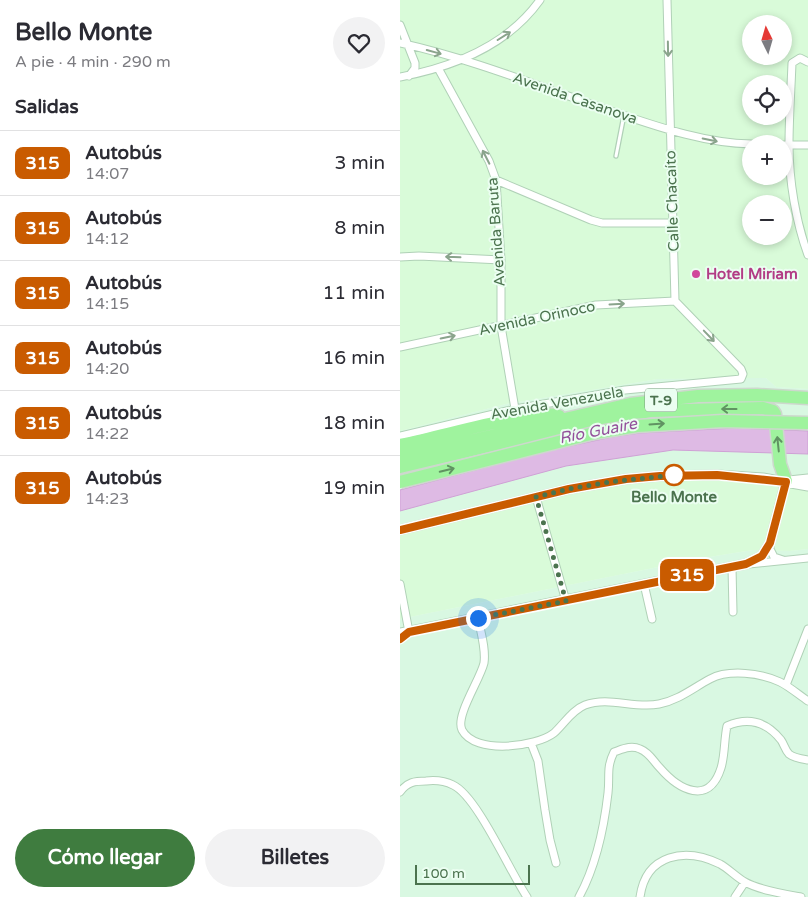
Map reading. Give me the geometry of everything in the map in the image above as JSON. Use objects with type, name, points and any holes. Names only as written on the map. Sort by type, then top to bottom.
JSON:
[{"type":"highway","name":"T-9","points":[[400,457],[630,404],[698,396],[757,395],[808,398]]},
{"type":"highway","points":[[400,467],[568,427],[650,411],[764,408],[773,411],[776,419],[780,464],[786,482]]},
{"type":"highway","points":[[400,444],[479,425],[530,416],[550,413],[566,418]]},
{"type":"highway","name":"T-9","points":[[400,482],[594,433],[637,426],[722,421],[808,423]]},
{"type":"street","points":[[400,77],[438,68],[461,60],[509,33],[531,12],[540,0]]},
{"type":"street","name":"Calle Chacaíto","points":[[667,0],[675,301]]},
{"type":"street","points":[[400,25],[404,44],[415,66],[409,76]]},
{"type":"street","name":"Avenida Casanova","points":[[404,44],[461,60],[670,131],[731,144],[742,144]]},
{"type":"street","points":[[787,135],[792,64],[800,58],[808,62]]},
{"type":"street","name":"Avenida Baruta","points":[[438,68],[489,161],[496,180],[501,260],[501,326],[515,409]]},
{"type":"street","points":[[792,145],[808,145]]},
{"type":"street","points":[[496,180],[602,224],[672,223]]},
{"type":"street","points":[[792,182],[802,238],[808,255]]},
{"type":"street","points":[[400,257],[419,256],[501,260]]},
{"type":"street","name":"Avenida Orinoco","points":[[400,347],[596,305],[675,301]]},
{"type":"street","name":"Avenida Venezuela","points":[[400,436],[515,409],[625,390],[741,379],[744,374],[741,369],[675,301]]},
{"type":"street","points":[[400,530],[585,486],[660,476],[717,475],[808,486]]},
{"type":"street","points":[[786,482],[808,479]]},
{"type":"street","points":[[746,564],[762,556],[770,543],[786,482]]},
{"type":"street","points":[[536,497],[566,601]]},
{"type":"street","points":[[770,543],[774,557],[785,560]]},
{"type":"street","points":[[400,639],[405,633],[644,584],[746,564],[808,558]]},
{"type":"street","points":[[732,567],[733,612]]},
{"type":"street","points":[[400,584],[405,633]]},
{"type":"street","points":[[644,584],[652,619]]},
{"type":"street","points":[[478,618],[485,654],[484,664],[462,717],[462,730],[472,739],[485,745],[511,746],[531,743],[554,733],[582,706],[597,701],[644,706],[659,704],[683,696],[709,679],[718,676],[762,676],[779,681],[808,702]]},
{"type":"street","points":[[786,685],[808,629]]},
{"type":"street","points":[[579,897],[585,886],[603,826],[608,790],[609,762],[614,752],[628,747],[640,749],[651,756],[660,768],[685,789],[702,792],[712,787],[721,767],[727,726],[738,721],[749,720],[762,724],[780,739],[789,754],[808,760]]},
{"type":"street","points":[[531,743],[538,761],[544,810],[556,863]]},
{"type":"street","points":[[400,792],[405,786],[415,781],[436,780],[453,785],[464,793],[527,897]]},
{"type":"street","points":[[640,897],[642,885],[654,866],[668,858],[681,855],[694,856],[720,864],[745,882],[801,897]]},
{"type":"street","points":[[735,897],[745,882]]},
{"type":"lane","points":[[616,156],[624,116]]},
{"type":"shaded area","points":[[400,0],[808,0],[808,389],[776,387],[766,378],[658,379],[506,404],[400,431]]},
{"type":"shaded area","points":[[766,378],[776,387],[808,389],[808,484],[400,531],[400,431],[506,404],[658,379]]},
{"type":"shaded area","name":"Río Guaire","points":[[736,428],[808,431],[808,454],[673,450],[566,466],[400,511],[400,490],[543,452],[640,433]]},
{"type":"shaded area","points":[[692,475],[808,484],[808,549],[790,551],[753,550],[703,558],[400,619],[400,531],[566,489]]},
{"type":"shaded area","points":[[808,549],[808,897],[400,897],[400,619],[703,558],[753,550],[790,551]]},
{"type":"bus line","name":"315","points":[[400,530],[569,489],[626,479],[660,476],[717,475],[764,478],[786,482],[770,543],[762,556],[746,564],[409,632],[400,639]]},
{"type":"place","name":"Hotel Miriam","points":[[696,274]]},
{"type":"place","name":"Bello Monte","points":[[674,475]]},
{"type":"route","points":[[478,618],[566,601],[536,497],[626,479],[674,475]]}]
